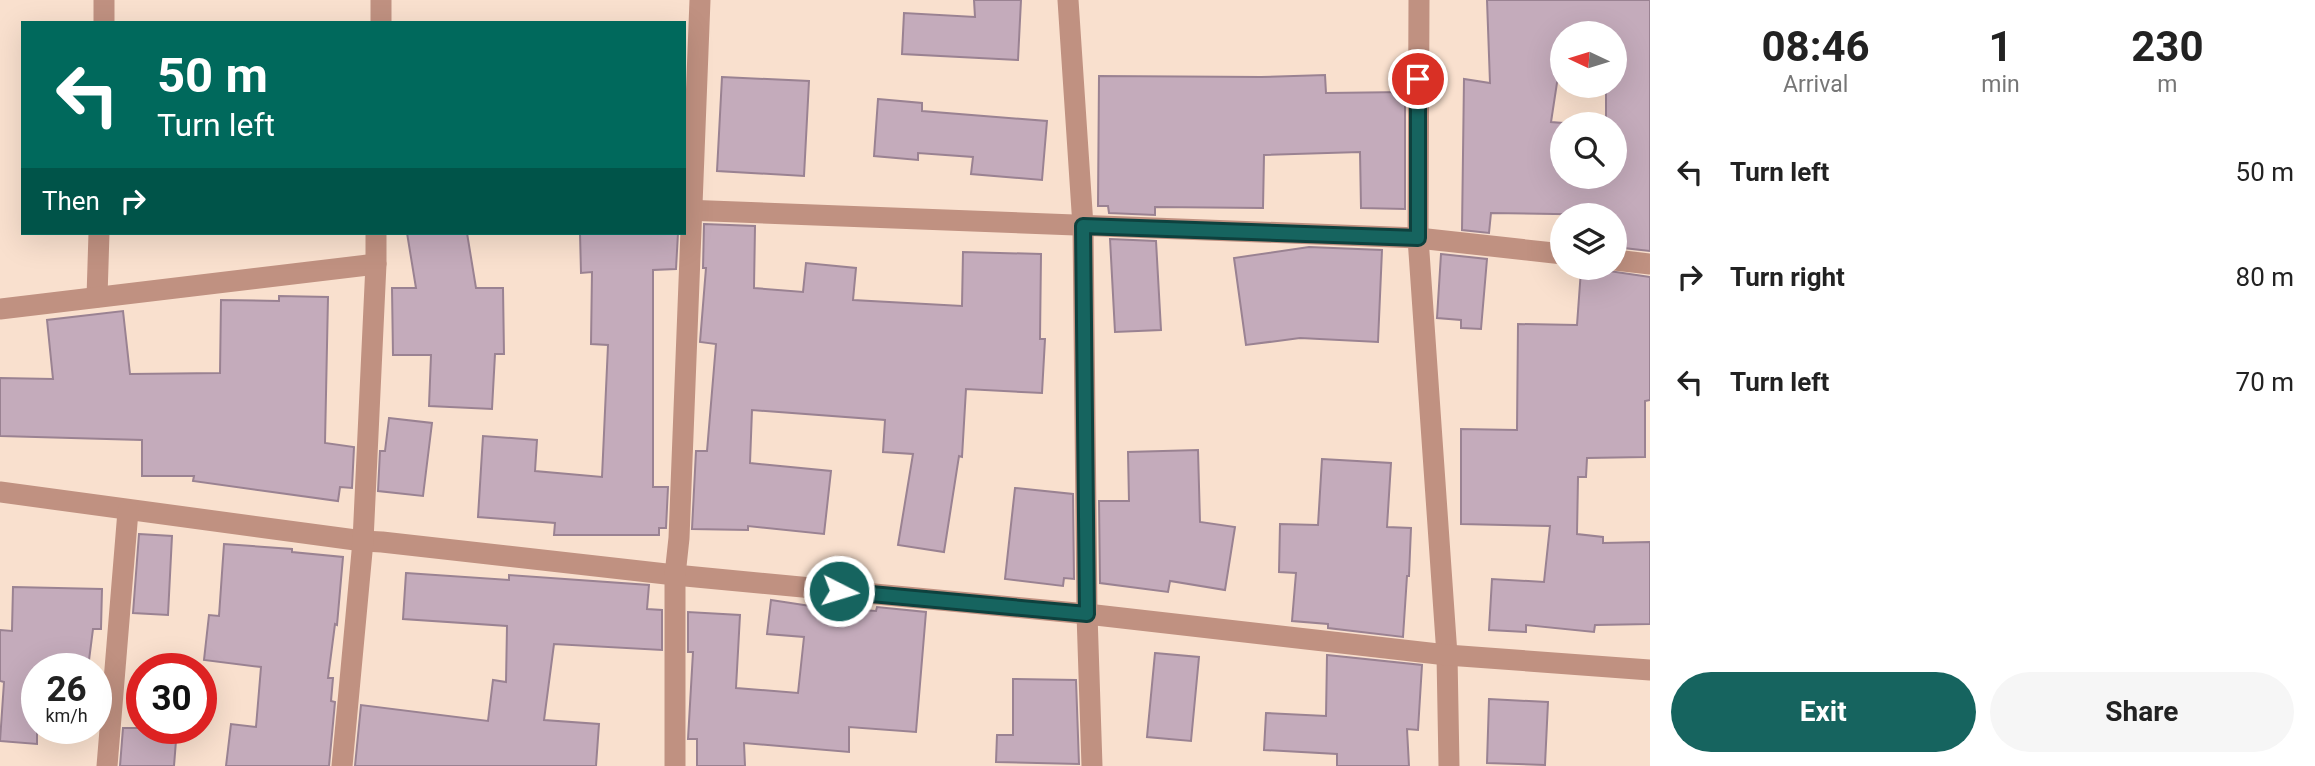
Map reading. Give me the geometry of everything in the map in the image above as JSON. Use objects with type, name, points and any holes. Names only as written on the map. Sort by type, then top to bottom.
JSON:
[{"type":"street","points":[[104,0],[104,21]]},
{"type":"street","points":[[381,0],[381,21]]},
{"type":"street","points":[[675,766],[675,576],[679,538],[688,210],[700,0]]},
{"type":"street","points":[[1068,0],[1083,226],[1087,614],[1092,766]]},
{"type":"street","points":[[1419,0],[1418,238],[1447,655],[1449,766]]},
{"type":"street","points":[[688,210],[1418,238],[1550,253]]},
{"type":"street","points":[[97,297],[99,235]]},
{"type":"street","points":[[342,766],[363,541],[376,235]]},
{"type":"street","points":[[1627,261],[1650,264]]},
{"type":"street","points":[[0,309],[376,264]]},
{"type":"street","points":[[0,492],[363,541],[675,576],[1087,614],[1447,655],[1650,670]]},
{"type":"street","points":[[107,766],[128,511]]},
{"type":"building","points":[[974,0],[1021,0],[1018,60],[902,54],[904,13],[975,17]]},
{"type":"building","points":[[1487,0],[1650,0],[1650,251],[1627,248],[1627,203],[1550,203],[1550,214],[1491,213],[1489,233],[1462,230],[1464,79],[1490,83]],"holes":[[[1550,21],[1628,21],[1628,98],[1606,98],[1606,112],[1627,112],[1627,189],[1550,189],[1550,112],[1553,112],[1555,98],[1550,98]]]},
{"type":"building","points":[[1325,75],[1326,93],[1405,92],[1405,209],[1361,208],[1360,152],[1264,155],[1263,208],[1155,207],[1155,215],[1109,213],[1108,206],[1098,206],[1099,76]]},
{"type":"building","points":[[722,77],[809,81],[804,176],[717,171]]},
{"type":"building","points":[[878,99],[922,103],[922,111],[1047,121],[1042,180],[971,174],[973,157],[918,153],[918,160],[874,156]]},
{"type":"building","points":[[704,224],[755,226],[754,288],[803,292],[806,263],[856,268],[853,300],[962,306],[963,252],[1041,254],[1040,339],[1045,339],[1042,393],[966,389],[962,457],[959,456],[944,552],[898,545],[913,454],[883,452],[885,420],[752,410],[750,463],[831,471],[824,534],[748,526],[748,530],[692,529],[696,451],[707,451],[716,344],[700,342],[706,268],[703,268]]},
{"type":"building","points":[[407,235],[467,235],[476,288],[503,288],[504,354],[495,354],[492,409],[429,406],[431,355],[393,355],[392,288],[416,288]]},
{"type":"building","points":[[580,235],[678,235],[676,269],[653,270],[653,487],[668,487],[666,528],[659,528],[659,535],[554,535],[555,523],[478,517],[483,436],[537,440],[535,471],[602,477],[608,345],[591,344],[592,272],[581,273]]},
{"type":"building","points":[[1110,239],[1156,241],[1161,330],[1115,332]]},
{"type":"building","points":[[1309,247],[1382,250],[1378,342],[1300,338],[1246,345],[1234,258]]},
{"type":"building","points":[[1441,254],[1487,259],[1481,329],[1461,328],[1461,320],[1437,318]]},
{"type":"building","points":[[1627,274],[1650,277],[1650,400],[1645,401],[1645,457],[1587,458],[1586,477],[1578,477],[1577,534],[1603,537],[1603,543],[1650,542],[1650,624],[1595,625],[1594,632],[1526,625],[1526,632],[1489,630],[1492,579],[1544,582],[1550,526],[1461,524],[1461,429],[1517,430],[1518,324],[1577,325],[1580,280],[1627,280]]},
{"type":"building","points":[[279,296],[328,297],[325,443],[354,447],[352,488],[340,487],[338,501],[193,481],[194,476],[142,476],[142,440],[0,436],[0,378],[53,379],[47,320],[123,311],[130,374],[220,373],[221,300],[279,301]]},
{"type":"building","points":[[389,418],[432,423],[423,496],[378,491],[380,451],[385,451]]},
{"type":"building","points":[[1198,450],[1200,522],[1235,527],[1225,590],[1170,581],[1168,592],[1100,583],[1099,501],[1129,501],[1128,452]]},
{"type":"building","points":[[1322,459],[1391,463],[1387,527],[1411,528],[1403,637],[1328,628],[1328,624],[1292,621],[1296,573],[1279,572],[1280,524],[1318,525]]},
{"type":"building","points":[[1015,488],[1073,494],[1074,579],[1064,578],[1063,586],[1005,579]]},
{"type":"building","points":[[139,534],[172,536],[168,615],[133,613]]},
{"type":"building","points":[[224,544],[292,549],[292,552],[343,557],[337,625],[335,624],[328,678],[333,678],[331,701],[335,702],[329,766],[226,766],[231,724],[256,727],[261,667],[217,662],[217,653],[205,653],[209,615],[219,616]]},
{"type":"building","points":[[406,573],[509,580],[509,575],[649,585],[647,609],[662,610],[662,650],[554,644],[544,720],[599,724],[596,766],[355,766],[361,705],[488,721],[493,680],[506,682],[507,626],[403,619]]},
{"type":"building","points":[[13,587],[102,589],[101,629],[93,629],[90,653],[21,653],[21,743],[0,741],[4,682],[0,681],[0,630],[12,631]]},
{"type":"building","points":[[771,600],[817,607],[876,611],[877,607],[926,612],[916,732],[849,727],[849,752],[744,743],[745,766],[697,766],[697,739],[688,739],[693,652],[688,652],[688,612],[740,615],[736,688],[798,693],[804,637],[767,634]]},
{"type":"building","points":[[1155,653],[1199,657],[1191,741],[1147,737]]},
{"type":"building","points":[[1327,655],[1422,665],[1418,730],[1407,729],[1409,766],[1337,766],[1337,754],[1264,750],[1266,713],[1326,716]]},
{"type":"building","points":[[1013,679],[1076,680],[1079,764],[996,762],[997,735],[1013,735]]},
{"type":"building","points":[[1489,699],[1548,702],[1545,765],[1487,763]]},
{"type":"building","points":[[123,728],[126,728],[126,744],[176,744],[174,766],[120,766]]},
{"type":"route","points":[[839,591],[1087,614],[1083,226],[1418,238],[1418,79]]}]
